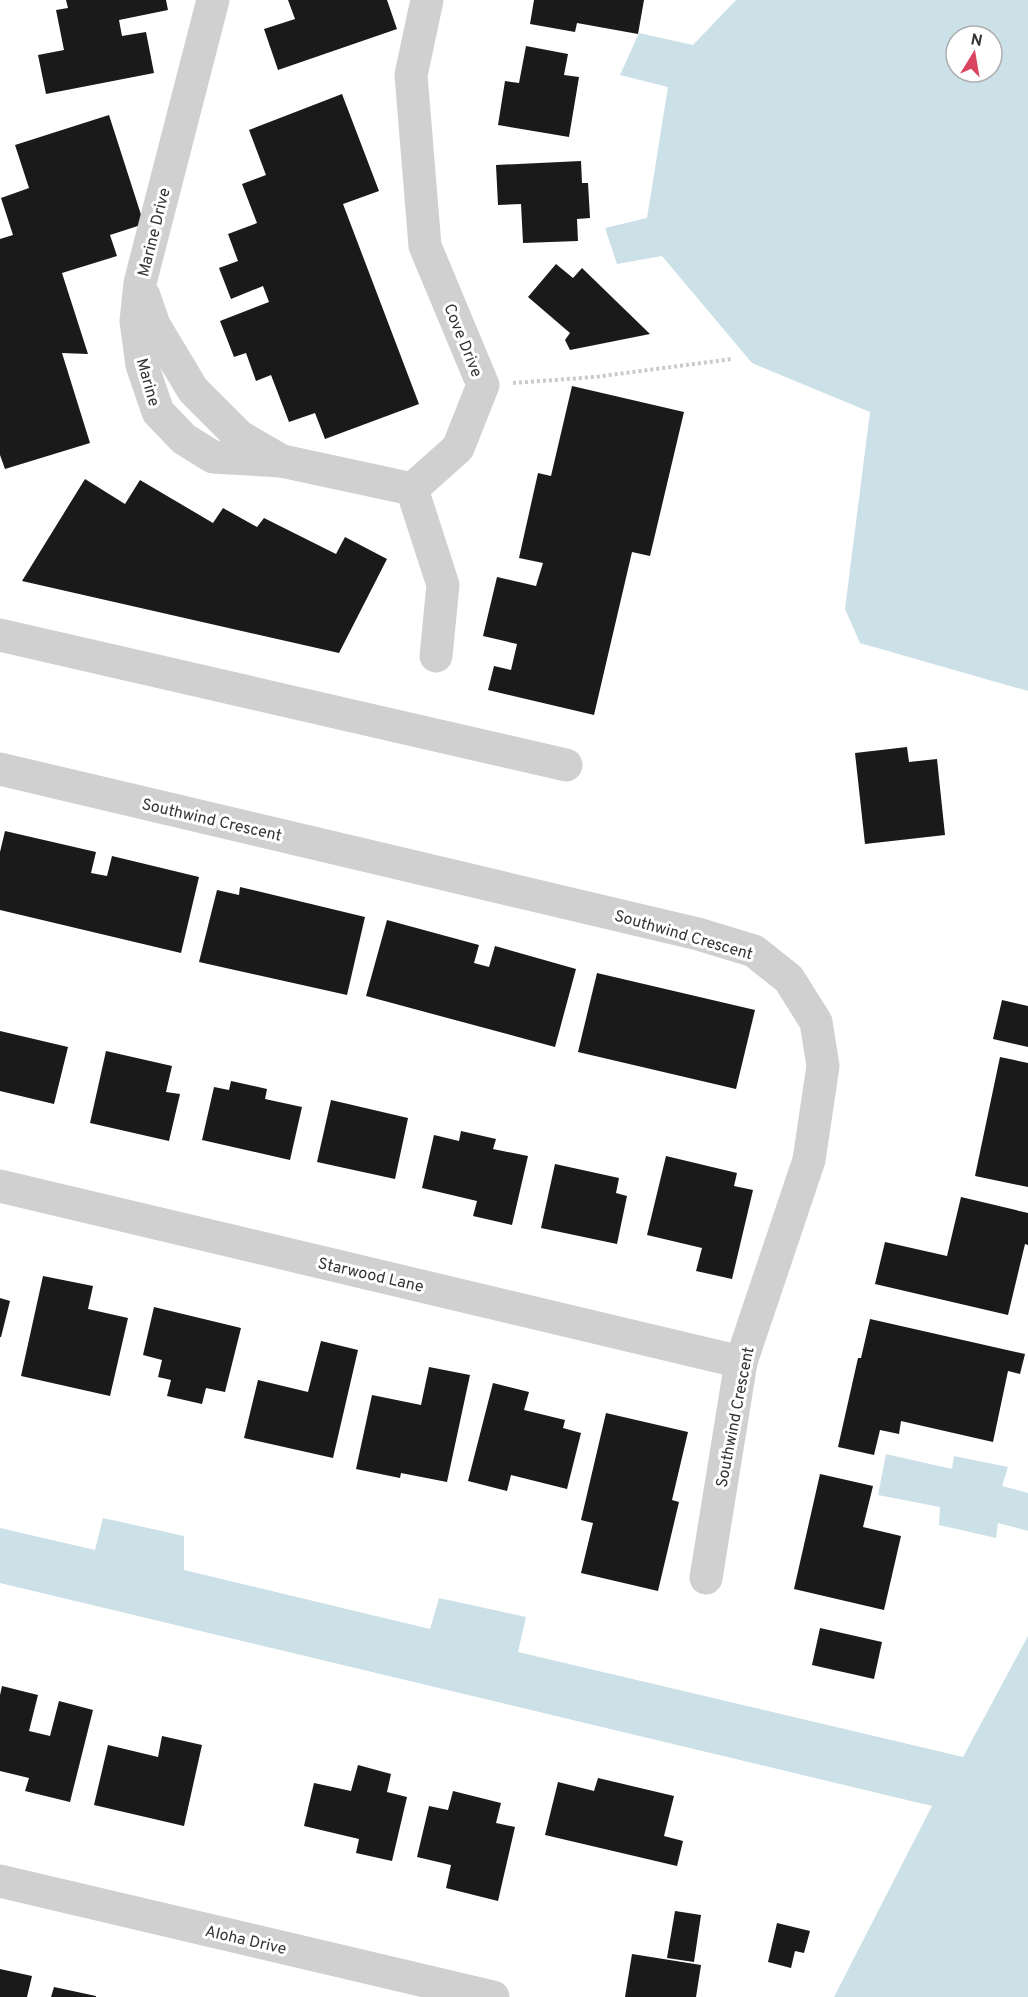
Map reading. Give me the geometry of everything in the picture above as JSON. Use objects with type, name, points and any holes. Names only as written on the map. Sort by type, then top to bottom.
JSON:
[{"type":"street","name":"Marine Drive","points":[[140,283],[213,0]]},
{"type":"street","name":"Cove Drive","points":[[412,489],[458,448],[483,385],[425,246],[411,75],[427,0]]},
{"type":"street","name":"Marine","points":[[140,283],[136,321],[142,365],[158,412],[184,439],[213,457],[282,461],[412,489]]},
{"type":"street","points":[[412,489],[443,585],[436,656]]},
{"type":"street","points":[[0,635],[566,765]]},
{"type":"street","name":"Southwind Crescent","points":[[0,769],[686,932],[754,951],[789,979],[816,1022],[823,1066],[809,1160],[741,1362],[706,1578]]},
{"type":"street","name":"Starwood Lane","points":[[0,1186],[741,1362]]},
{"type":"street","name":"Aloha Drive","points":[[0,1881],[493,1997]]},
{"type":"path","points":[[483,385],[595,377],[732,359]]},
{"type":"water","points":[[736,0],[1028,0],[1028,691],[860,643],[845,609],[870,412],[752,363],[662,256],[617,264],[605,228],[647,218],[668,87],[620,75],[639,33],[693,45]]},
{"type":"water","points":[[886,1454],[952,1469],[954,1456],[1008,1467],[1002,1486],[1028,1493],[1028,1531],[998,1523],[996,1538],[939,1525],[940,1507],[878,1495]]},
{"type":"water","points":[[103,1518],[184,1536],[184,1570],[430,1629],[439,1598],[526,1617],[518,1652],[963,1757],[1028,1636],[1028,1997],[834,1997],[932,1806],[0,1583],[0,1528],[95,1550]]},
{"type":"building","points":[[66,0],[166,0],[168,10],[119,20],[122,36],[146,32],[154,73],[46,94],[38,55],[64,50],[56,10],[68,8]]},
{"type":"building","points":[[288,0],[387,0],[397,29],[278,70],[264,29],[295,19]]},
{"type":"building","points":[[534,0],[644,0],[638,34],[577,23],[575,32],[530,24]]},
{"type":"building","points":[[526,46],[568,54],[564,75],[579,77],[569,137],[498,125],[505,81],[519,83]]},
{"type":"building","points":[[342,94],[379,191],[343,204],[419,404],[325,439],[315,413],[289,422],[271,375],[256,381],[246,353],[234,357],[220,321],[269,302],[263,286],[231,299],[219,268],[238,261],[228,234],[257,223],[242,184],[266,175],[249,130]]},
{"type":"building","points":[[109,115],[144,224],[110,235],[117,256],[62,273],[88,354],[62,353],[90,443],[5,469],[0,455],[0,239],[13,235],[1,198],[29,188],[15,145]]},
{"type":"building","points":[[581,161],[582,183],[588,183],[590,218],[577,219],[578,241],[523,243],[521,204],[498,205],[496,165]]},
{"type":"building","points":[[556,264],[573,278],[582,268],[650,334],[570,350],[565,340],[570,333],[528,297]]},
{"type":"building","points":[[572,386],[684,412],[650,556],[632,552],[594,715],[488,690],[494,666],[511,670],[517,644],[483,636],[497,577],[536,586],[543,563],[519,558],[538,473],[551,476]]},
{"type":"building","points":[[85,479],[125,504],[140,480],[213,523],[223,508],[257,527],[264,518],[336,554],[345,537],[387,559],[339,653],[22,581]]},
{"type":"building","points":[[907,747],[909,762],[937,759],[945,835],[865,844],[855,753]]},
{"type":"building","points":[[5,831],[96,852],[91,873],[107,876],[112,856],[199,877],[181,953],[0,910],[0,852]]},
{"type":"building","points":[[240,887],[365,917],[347,995],[199,962],[217,890],[239,895]]},
{"type":"building","points":[[387,920],[479,945],[474,963],[489,967],[495,946],[576,969],[555,1047],[366,996]]},
{"type":"building","points":[[597,973],[755,1010],[736,1089],[578,1052]]},
{"type":"building","points":[[1002,1000],[1028,1006],[1028,1047],[993,1039]]},
{"type":"building","points":[[0,1031],[68,1047],[54,1104],[0,1091]]},
{"type":"building","points":[[106,1051],[172,1066],[166,1092],[180,1094],[169,1141],[90,1123]]},
{"type":"building","points":[[1000,1057],[1028,1063],[1028,1187],[975,1176]]},
{"type":"building","points":[[231,1081],[267,1089],[265,1099],[302,1107],[290,1160],[202,1140],[214,1087],[229,1090]]},
{"type":"building","points":[[331,1100],[408,1118],[395,1179],[317,1162]]},
{"type":"building","points":[[461,1131],[496,1139],[493,1149],[528,1156],[512,1225],[473,1216],[477,1201],[422,1188],[434,1135],[459,1141]]},
{"type":"building","points":[[666,1156],[737,1173],[734,1186],[753,1190],[732,1279],[696,1271],[702,1248],[647,1235]]},
{"type":"building","points":[[555,1164],[619,1178],[616,1193],[627,1196],[617,1244],[541,1228]]},
{"type":"building","points":[[961,1197],[1028,1213],[1028,1245],[1025,1244],[1008,1315],[875,1284],[885,1242],[947,1256]]},
{"type":"building","points":[[43,1276],[93,1286],[88,1309],[128,1318],[110,1396],[21,1376]]},
{"type":"building","points":[[0,1298],[10,1301],[1,1337],[0,1337]]},
{"type":"building","points":[[154,1307],[241,1328],[225,1392],[206,1388],[202,1404],[167,1396],[171,1380],[158,1377],[162,1360],[143,1355]]},
{"type":"building","points":[[870,1319],[1025,1354],[1020,1374],[1008,1371],[993,1442],[901,1421],[899,1434],[880,1430],[874,1455],[838,1447],[858,1358],[861,1358]]},
{"type":"building","points":[[321,1341],[358,1350],[333,1458],[244,1438],[258,1380],[308,1392]]},
{"type":"building","points":[[429,1367],[470,1375],[447,1482],[401,1473],[400,1478],[356,1469],[372,1395],[421,1405]]},
{"type":"building","points":[[493,1383],[529,1392],[524,1410],[565,1420],[563,1428],[581,1433],[567,1489],[511,1475],[507,1491],[468,1481]]},
{"type":"building","points":[[606,1413],[688,1432],[672,1500],[679,1502],[658,1591],[581,1573],[593,1523],[581,1520]]},
{"type":"building","points":[[820,1474],[873,1486],[863,1527],[901,1536],[884,1610],[794,1589]]},
{"type":"building","points":[[820,1628],[882,1642],[874,1679],[812,1665]]},
{"type":"building","points":[[2,1686],[38,1695],[29,1731],[50,1736],[59,1701],[93,1710],[70,1802],[25,1791],[29,1778],[0,1771]]},
{"type":"building","points":[[162,1736],[202,1745],[184,1826],[94,1805],[108,1745],[158,1757]]},
{"type":"building","points":[[358,1765],[391,1774],[387,1792],[407,1797],[392,1861],[356,1853],[359,1839],[304,1826],[314,1783],[351,1791]]},
{"type":"building","points":[[598,1778],[674,1796],[664,1836],[683,1841],[677,1866],[545,1835],[558,1782],[594,1791]]},
{"type":"building","points":[[453,1791],[501,1803],[496,1823],[515,1827],[498,1901],[446,1888],[451,1865],[417,1857],[429,1806],[448,1810]]},
{"type":"building","points":[[675,1911],[701,1915],[694,1962],[667,1958]]},
{"type":"building","points":[[777,1923],[810,1931],[804,1953],[795,1951],[791,1968],[768,1962]]},
{"type":"building","points":[[632,1954],[701,1965],[696,1997],[625,1997]]},
{"type":"building","points":[[0,1969],[32,1976],[27,1997],[0,1997]]},
{"type":"building","points":[[54,1987],[96,1996],[96,1997],[51,1997]]}]
